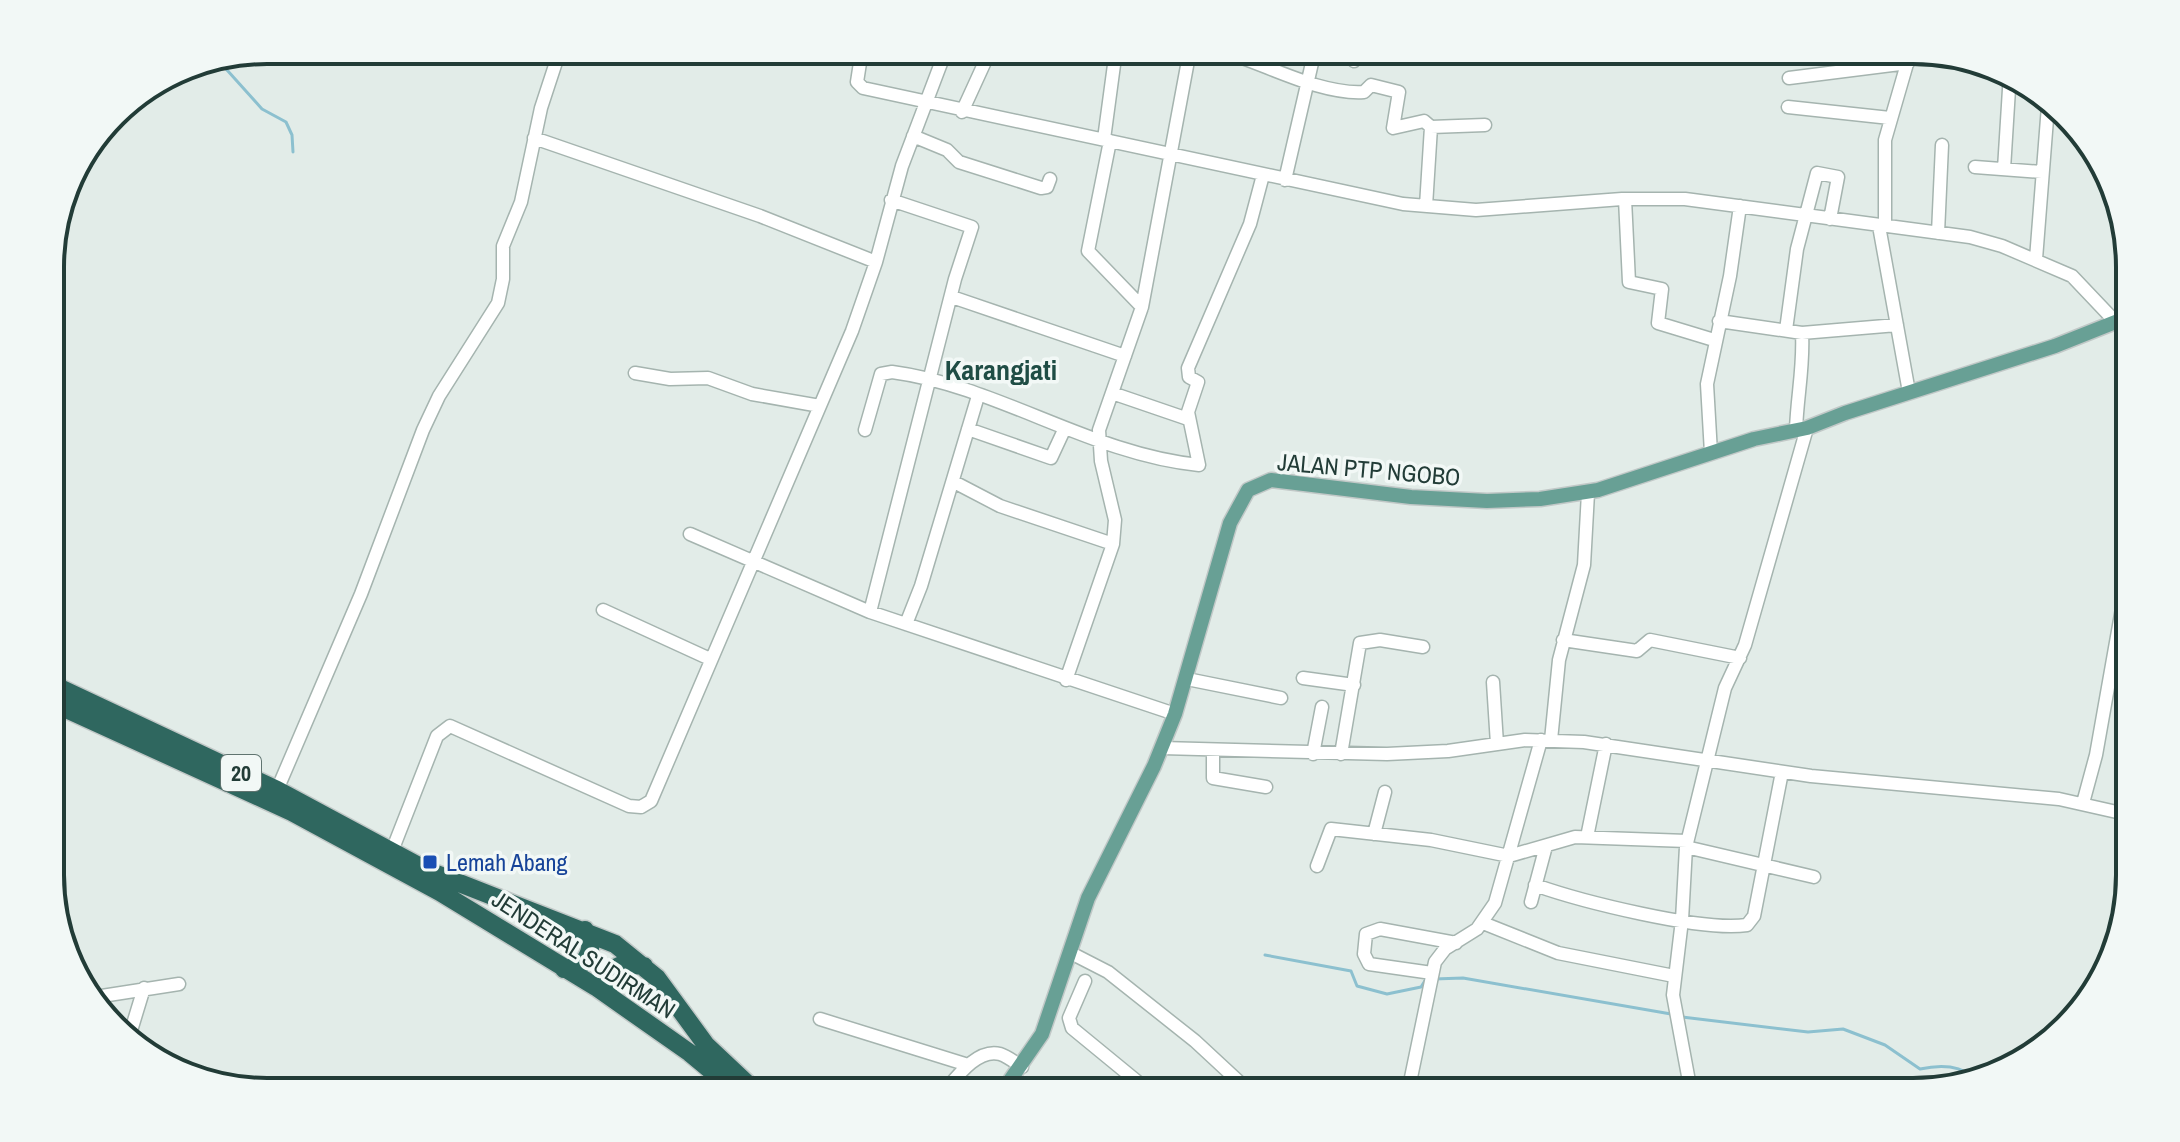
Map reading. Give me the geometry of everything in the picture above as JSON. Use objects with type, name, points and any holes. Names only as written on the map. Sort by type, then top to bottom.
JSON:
[{"type":"highway","name":"JENDERAL SUDIRMAN","points":[[64,690],[277,790],[426,870],[615,944],[645,966],[668,991],[706,1045],[741,1078]]},
{"type":"highway","name":"JENDERAL SUDIRMAN","points":[[64,708],[323,828],[440,892],[609,996],[720,1078]]},
{"type":"highway","points":[[564,969],[580,966],[590,953],[591,944],[585,930]]},
{"type":"highway","points":[[609,996],[607,985],[611,970],[623,964],[645,966]]},
{"type":"main road","name":"JALAN PTP NGOBO","points":[[1013,1078],[1042,1034],[1094,884],[1162,748],[1187,679],[1230,523],[1241,498],[1256,484],[1295,481],[1411,497],[1487,501],[1588,493],[1711,453],[1801,429],[2055,346],[2116,321]]},
{"type":"street","points":[[277,790],[361,594],[423,430],[439,396],[498,303],[503,279],[503,246],[521,202],[534,138],[556,64]]},
{"type":"street","points":[[859,64],[859,86],[926,104],[1170,152],[1285,180],[1426,206],[1508,209],[1625,199],[1685,199],[1988,241],[2036,259],[2079,281],[2116,314]]},
{"type":"street","points":[[392,851],[437,736],[450,726],[629,806],[647,805],[820,406],[876,262],[891,200],[941,64]]},
{"type":"street","points":[[962,112],[984,64]]},
{"type":"street","points":[[1115,64],[1107,140],[1088,251],[1115,283],[1142,307]]},
{"type":"street","points":[[1066,680],[1113,544],[1115,520],[1098,443],[1142,307],[1187,64]]},
{"type":"street","points":[[1259,64],[1309,81],[1359,93],[1371,85],[1399,92],[1393,128],[1424,121],[1431,127],[1485,125]]},
{"type":"street","points":[[1285,180],[1312,64]]},
{"type":"street","points":[[1789,78],[1866,64]]},
{"type":"street","points":[[1907,64],[1890,118],[1884,155],[1882,226],[1909,392]]},
{"type":"street","points":[[2004,169],[2009,88]]},
{"type":"street","points":[[1788,107],[1890,118]]},
{"type":"street","points":[[2036,259],[2042,172],[2051,118]]},
{"type":"street","points":[[1426,206],[1431,127]]},
{"type":"street","points":[[913,136],[947,150],[959,162],[1041,188],[1047,187],[1050,179]]},
{"type":"street","points":[[534,138],[760,216],[876,262]]},
{"type":"street","points":[[1938,233],[1942,145]]},
{"type":"street","points":[[1975,167],[2042,172]]},
{"type":"street","points":[[1786,330],[1804,215],[1817,173],[1838,177],[1830,219]]},
{"type":"street","points":[[865,430],[881,374],[900,373],[978,396],[1098,443],[1199,465],[1188,419],[1189,403],[1198,382],[1189,377],[1188,368],[1250,224],[1263,175]]},
{"type":"street","points":[[1625,199],[1629,282],[1662,289],[1658,323],[1714,340]]},
{"type":"street","points":[[870,612],[972,227],[891,200]]},
{"type":"street","points":[[1711,453],[1707,384],[1730,276],[1740,206]]},
{"type":"street","points":[[1115,283],[1146,288]]},
{"type":"street","points":[[952,297],[1125,356]]},
{"type":"street","points":[[1719,321],[1802,333],[1897,325]]},
{"type":"street","points":[[1688,1078],[1674,1012],[1674,976],[1682,920],[1687,844],[1725,688],[1740,658],[1801,429],[1802,333]]},
{"type":"street","points":[[635,373],[670,379],[708,378],[768,398],[799,400],[820,406]]},
{"type":"street","points":[[1112,393],[1188,419]]},
{"type":"street","points":[[906,624],[954,482],[978,396]]},
{"type":"street","points":[[968,429],[1051,458],[1064,430]]},
{"type":"street","points":[[954,482],[1000,506],[1113,544]]},
{"type":"street","points":[[1411,1078],[1432,974],[1441,952],[1483,923],[1499,894],[1546,740],[1563,640],[1584,565],[1588,493]]},
{"type":"street","points":[[690,534],[870,612],[1175,714]]},
{"type":"street","points":[[603,610],[710,659]]},
{"type":"street","points":[[1341,754],[1358,648],[1365,639],[1423,647]]},
{"type":"street","points":[[1563,640],[1637,651],[1650,640],[1740,658]]},
{"type":"street","points":[[2083,803],[2116,656]]},
{"type":"street","points":[[2111,671],[2116,673]]},
{"type":"street","points":[[1303,678],[1354,685]]},
{"type":"street","points":[[1187,679],[1281,698]]},
{"type":"street","points":[[1493,682],[1497,744]]},
{"type":"street","points":[[1313,754],[1322,707]]},
{"type":"street","points":[[1162,748],[1313,754],[1431,753],[1546,740],[1606,744],[1782,772],[2083,803],[2116,811]]},
{"type":"street","points":[[1587,837],[1606,744]]},
{"type":"street","points":[[1213,751],[1213,778],[1266,787]]},
{"type":"street","points":[[1535,885],[1562,895],[1682,920],[1735,926],[1750,924],[1782,772]]},
{"type":"street","points":[[1374,834],[1385,792]]},
{"type":"street","points":[[1317,866],[1331,829],[1431,840],[1509,856],[1587,837],[1687,844],[1814,877]]},
{"type":"street","points":[[1531,902],[1546,846]]},
{"type":"street","points":[[1483,923],[1558,953],[1674,976]]},
{"type":"street","points":[[1432,974],[1369,964],[1364,954],[1368,931],[1380,929],[1456,943]]},
{"type":"street","points":[[1069,952],[1108,972],[1195,1041],[1235,1078]]},
{"type":"street","points":[[1085,981],[1069,1018],[1072,1028],[1133,1078]]},
{"type":"street","points":[[104,995],[179,984]]},
{"type":"street","points":[[132,1027],[144,988]]},
{"type":"street","points":[[820,1019],[968,1065]]},
{"type":"street","points":[[956,1078],[968,1065],[999,1054],[1022,1067]]},
{"type":"waterway","points":[[225,68],[262,109],[286,122],[292,135],[293,152]]},
{"type":"waterway","points":[[1265,955],[1351,971],[1357,986],[1387,994],[1421,987],[1426,979]]},
{"type":"waterway","points":[[1434,979],[1463,978],[1671,1014]]},
{"type":"waterway","points":[[1682,1017],[1808,1032],[1843,1029],[1885,1045],[1920,1069],[1947,1066],[1964,1071]]},
{"type":"place","name":"Lemah Abang","points":[[430,862]]},
{"type":"district","name":"Karangjati","points":[[1001,370]]}]
